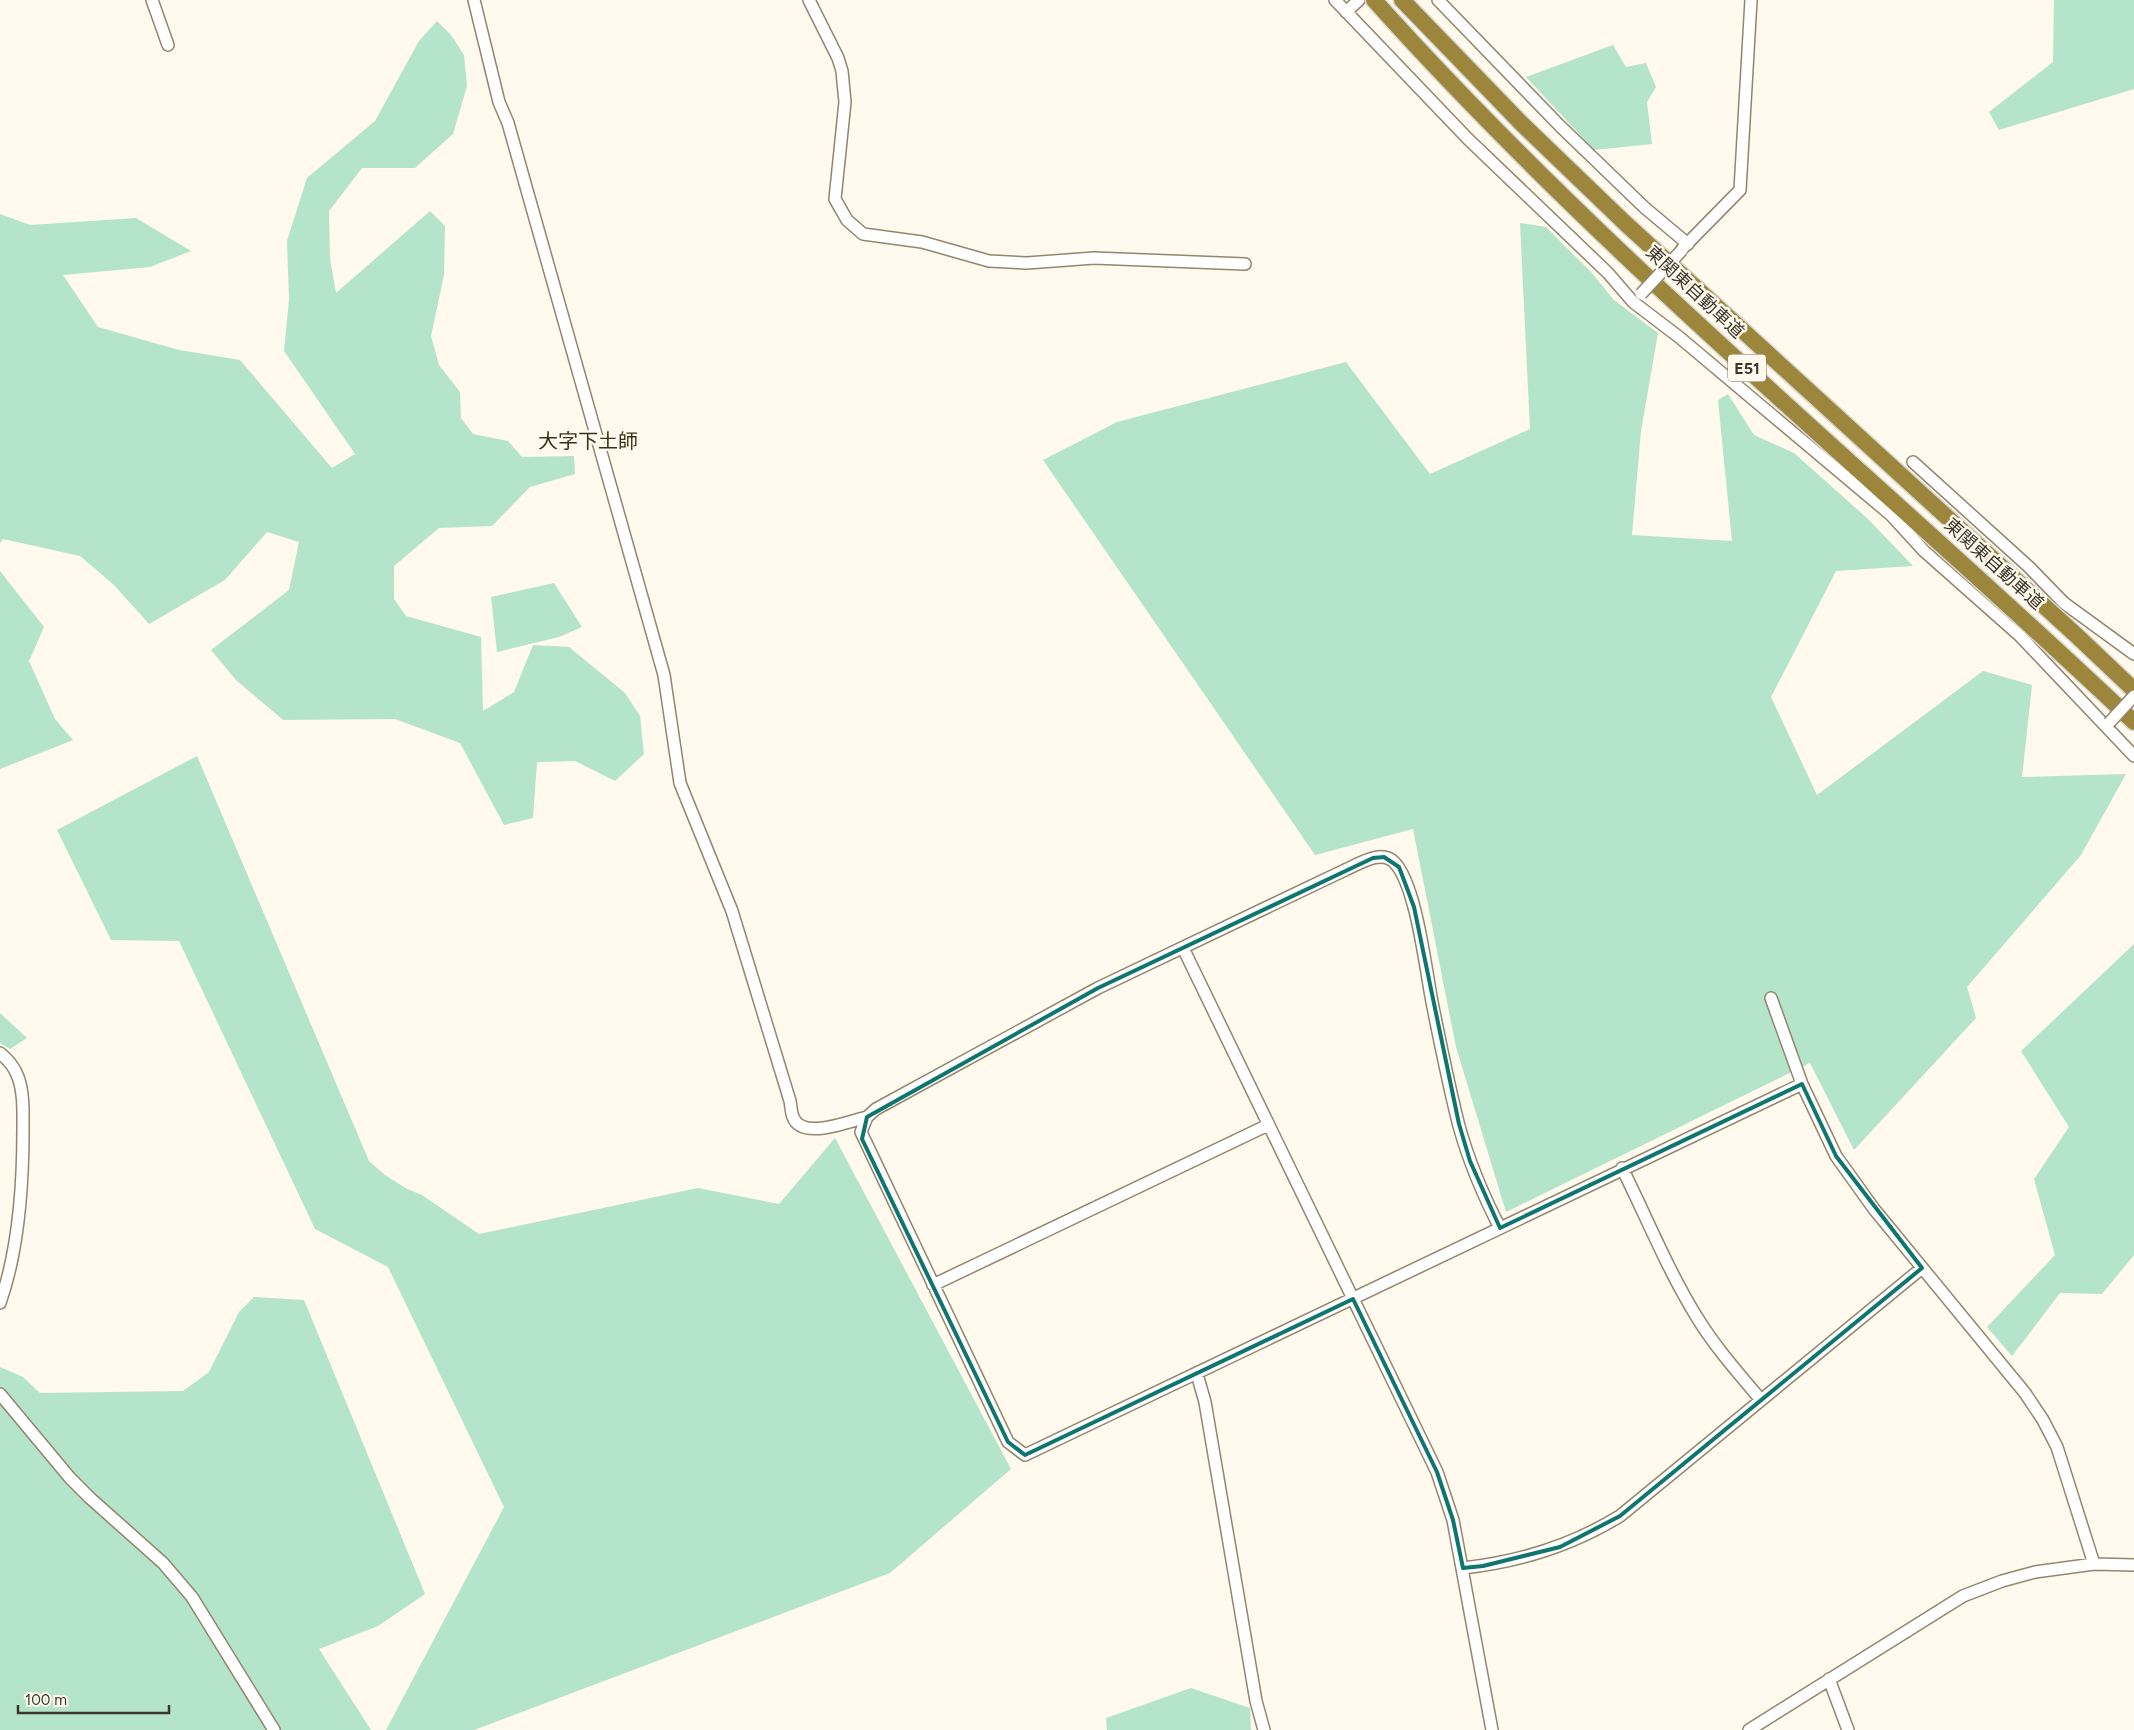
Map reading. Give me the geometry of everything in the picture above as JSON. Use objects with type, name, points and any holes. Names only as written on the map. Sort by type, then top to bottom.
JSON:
[{"type":"highway","name":"東関東自動車道","points":[[1374,0],[1428,61],[1506,141],[1606,237],[2134,722]]},
{"type":"highway","name":"東関東自動車道","points":[[1402,0],[1522,124],[1632,230],[2134,690]]},
{"type":"street","points":[[152,0],[168,45]]},
{"type":"street","points":[[474,0],[499,102],[513,142],[664,675],[680,783],[732,911],[790,1101],[793,1118],[802,1128],[818,1130],[867,1116],[1098,988],[1373,858],[1384,857],[1392,860],[1404,877],[1414,907],[1459,1124],[1473,1170],[1500,1228]]},
{"type":"street","points":[[809,0],[842,70],[845,102],[835,199],[847,220],[863,234],[922,242],[989,260],[1026,263],[1094,258],[1244,264]]},
{"type":"street","points":[[1335,0],[1352,7],[1468,140],[1608,273],[1679,337],[1891,516],[1924,551],[2020,636],[2107,725],[2134,756]]},
{"type":"street","points":[[1438,0],[1567,133],[1685,247]]},
{"type":"street","points":[[1637,298],[1740,190],[1751,0]]},
{"type":"street","points":[[1913,462],[2064,602],[2134,654]]},
{"type":"street","points":[[2107,725],[2134,696]]},
{"type":"street","points":[[1183,948],[1436,1472],[1453,1520],[1492,1730]]},
{"type":"street","points":[[1771,998],[1802,1084],[1836,1156],[1864,1196],[2025,1393],[2043,1420],[2056,1447],[2094,1564]]},
{"type":"street","points":[[0,1052],[11,1062],[18,1078],[23,1103],[23,1156],[16,1240],[0,1303]]},
{"type":"street","points":[[867,1116],[862,1124],[862,1139],[1008,1442],[1025,1455],[1198,1374],[1622,1168],[1802,1084]]},
{"type":"street","points":[[933,1286],[1268,1124]]},
{"type":"street","points":[[1622,1168],[1682,1292],[1698,1319],[1741,1377],[1761,1400]]},
{"type":"street","points":[[1463,1568],[1525,1557],[1560,1547],[1593,1532],[1644,1498],[1922,1268]]},
{"type":"street","points":[[1198,1374],[1205,1402],[1256,1701],[1264,1730]]},
{"type":"street","points":[[0,1394],[83,1492],[178,1579],[192,1597],[274,1730]]},
{"type":"street","points":[[1749,1730],[1963,1596],[2002,1581],[2035,1572],[2094,1564],[2134,1565]]},
{"type":"street","points":[[1829,1679],[1848,1730]]},
{"type":"highlighted area","points":[[1384,857],[1399,867],[1414,907],[1459,1124],[1470,1161],[1500,1228],[1802,1084],[1836,1156],[1922,1268],[1620,1516],[1560,1547],[1483,1566],[1463,1568],[1453,1520],[1437,1472],[1353,1299],[1025,1455],[1008,1442],[862,1139],[867,1117],[1098,988],[1373,858]]},
{"type":"green space","points":[[2054,0],[2134,0],[2134,89],[1999,130],[1989,112],[2053,62]]},
{"type":"green space","points":[[437,21],[451,35],[464,55],[467,86],[453,134],[415,168],[362,168],[329,211],[330,259],[336,293],[430,211],[445,226],[444,275],[431,336],[439,365],[460,392],[461,418],[473,434],[508,441],[522,457],[574,456],[575,474],[530,487],[492,526],[439,528],[394,566],[394,599],[406,616],[481,637],[483,711],[514,692],[533,645],[569,647],[625,693],[640,716],[644,754],[615,781],[575,761],[537,762],[533,818],[504,825],[460,743],[395,719],[283,720],[236,680],[211,650],[289,590],[299,542],[267,532],[225,580],[149,624],[114,585],[80,556],[3,539],[0,543],[0,214],[30,225],[136,218],[191,251],[150,267],[63,275],[98,327],[179,350],[240,360],[332,468],[355,454],[284,351],[289,300],[287,241],[307,178],[375,121],[419,41]]},
{"type":"green space","points":[[1613,45],[1626,67],[1646,63],[1656,87],[1647,102],[1652,144],[1594,150],[1526,77]]},
{"type":"green space","points":[[1520,223],[1546,227],[1592,273],[1614,300],[1658,333],[1641,431],[1632,535],[1732,541],[1718,400],[1728,394],[1754,435],[1794,453],[1868,519],[1913,566],[1836,571],[1771,697],[1817,795],[1983,671],[2032,685],[2022,777],[2126,774],[2081,855],[1967,987],[1976,1018],[1854,1150],[1810,1063],[1506,1212],[1456,1047],[1413,829],[1315,855],[1043,460],[1117,422],[1346,362],[1430,474],[1530,429]]},
{"type":"green space","points":[[0,571],[44,627],[29,661],[55,719],[73,740],[0,769]]},
{"type":"green space","points":[[554,583],[582,627],[559,637],[497,652],[491,597]]},
{"type":"green space","points":[[197,756],[369,1161],[385,1175],[407,1189],[422,1195],[479,1234],[698,1188],[779,1204],[835,1138],[1011,1469],[890,1573],[474,1730],[386,1730],[504,1507],[388,1267],[315,1229],[179,941],[111,940],[57,830]]},
{"type":"green space","points":[[2134,944],[2134,1255],[2102,1294],[2060,1293],[2012,1356],[1987,1327],[2055,1255],[2034,1179],[2069,1127],[2021,1051]]},
{"type":"green space","points":[[0,1013],[27,1038],[10,1049],[0,1043]]},
{"type":"green space","points":[[254,1297],[304,1300],[425,1594],[378,1626],[319,1649],[371,1730],[0,1730],[0,1367],[23,1377],[40,1393],[183,1391],[209,1372],[239,1312]]},
{"type":"green space","points":[[1191,1688],[1250,1708],[1251,1730],[1107,1730],[1106,1718]]},
{"type":"district","name":"大字下土師","points":[[588,441]]}]
